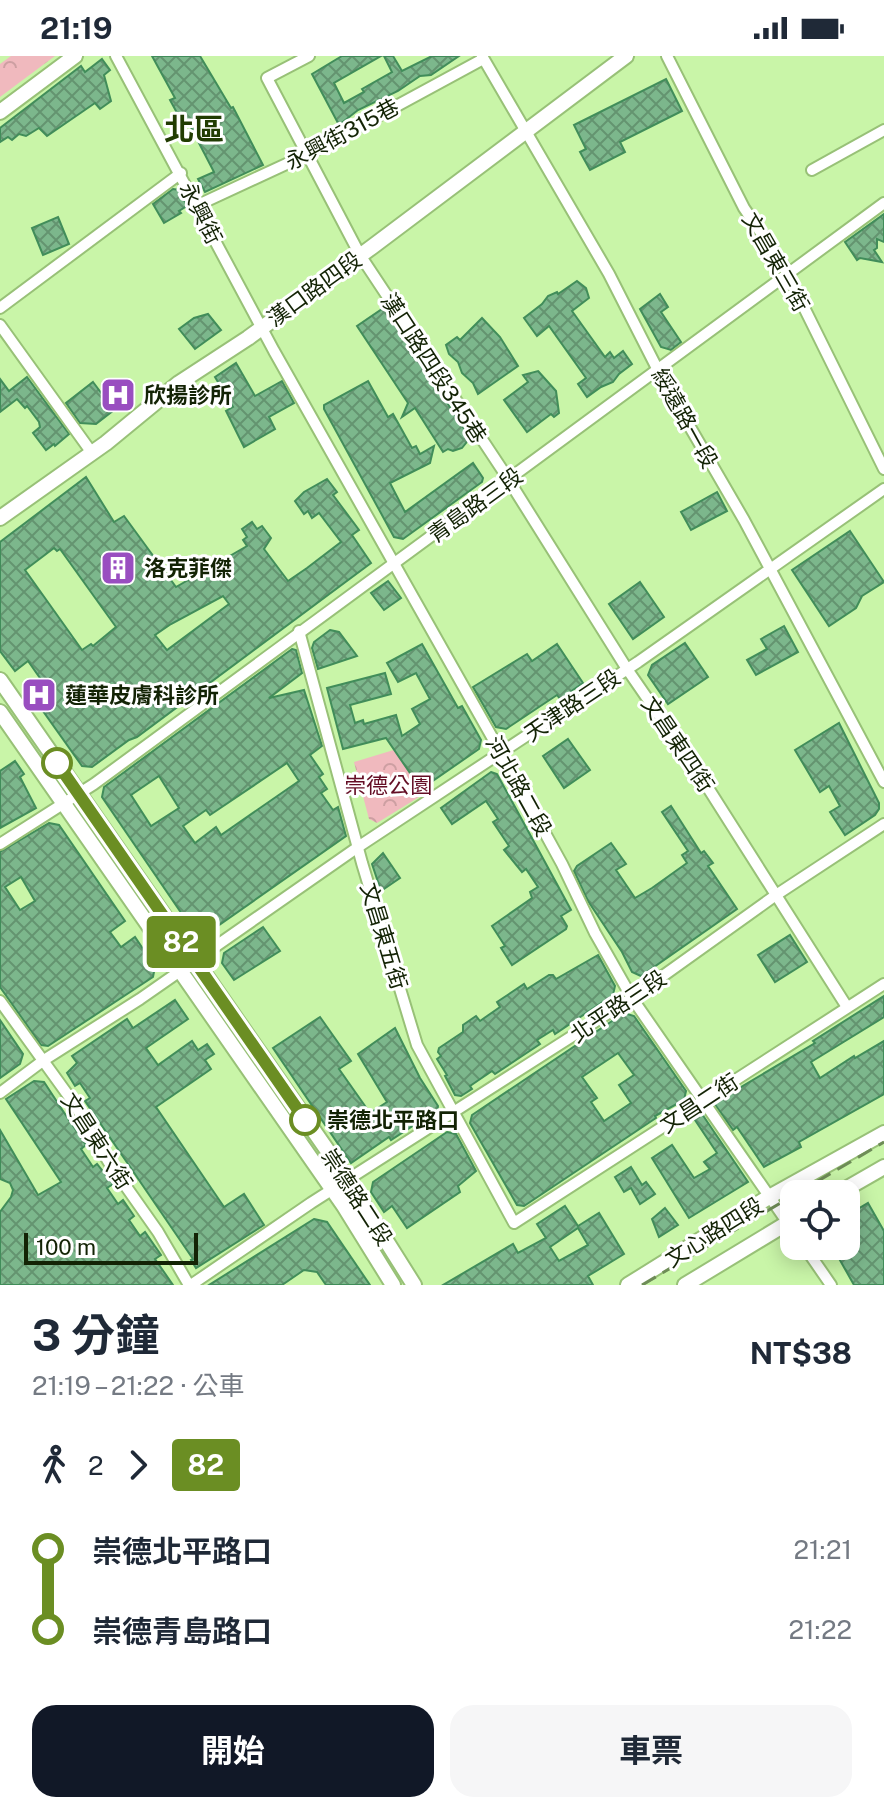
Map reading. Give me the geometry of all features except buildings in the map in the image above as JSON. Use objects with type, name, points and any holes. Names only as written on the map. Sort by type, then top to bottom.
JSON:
[{"type":"main road","points":[[0,112],[75,56]]},
{"type":"main road","name":"漢口路四段","points":[[0,518],[626,56]]},
{"type":"main road","name":"崇德路二段","points":[[0,680],[348,1180],[414,1285]]},
{"type":"main road","name":"崇德路二段","points":[[0,712],[332,1190],[393,1285]]},
{"type":"main road","name":"文心路四段","points":[[628,1285],[769,1197],[884,1133]]},
{"type":"main road","points":[[860,1181],[884,1167]]},
{"type":"main road","name":"文心路四段","points":[[685,1285],[780,1231]]},
{"type":"street","name":"永興街","points":[[116,56],[261,328]]},
{"type":"street","name":"漢口路四段345巷","points":[[309,56],[267,78],[360,255],[508,481]]},
{"type":"street","name":"文昌東三街","points":[[667,56],[744,208],[783,265],[884,469]]},
{"type":"street","name":"綏遠路一段","points":[[482,57],[609,274],[657,369],[884,782]]},
{"type":"street","name":"永興街315巷","points":[[198,205],[308,154],[482,57]]},
{"type":"street","points":[[812,170],[884,130]]},
{"type":"street","points":[[0,308],[181,173]]},
{"type":"street","name":"青島路三段","points":[[0,844],[80,795],[884,203]]},
{"type":"street","points":[[0,325],[92,453]]},
{"type":"street","name":"河北路二段","points":[[261,328],[501,753],[632,998],[780,1210]]},
{"type":"street","name":"文昌東四街","points":[[508,481],[847,1007]]},
{"type":"street","name":"天津路三段","points":[[0,1093],[358,847],[627,669],[884,489]]},
{"type":"street","name":"文昌東五街","points":[[299,631],[358,847],[417,1045],[514,1223]]},
{"type":"street","name":"北平路三段","points":[[190,1285],[632,998],[776,895],[884,824]]},
{"type":"street","name":"文昌二街","points":[[514,1223],[884,984]]},
{"type":"street","name":"文昌東六街","points":[[0,1001],[73,1102],[190,1285]]},
{"type":"street","points":[[814,1260],[831,1285]]},
{"type":"green space","points":[[11,56],[55,56],[0,97],[0,64]]},
{"type":"green space","name":"崇德公園","points":[[397,749],[424,794],[377,823],[369,819],[354,762]]},
{"type":"railway","points":[[820,1180],[884,1142]]},
{"type":"railway","points":[[642,1285],[780,1203]]},
{"type":"bus line","name":"82","points":[[57,763],[305,1120]]},
{"type":"place","name":"欣揚診所","points":[[118,395]]},
{"type":"place","name":"洛克菲傑","points":[[118,568]]},
{"type":"place","name":"蓮華皮膚科診所","points":[[39,695]]},
{"type":"place","name":"崇德北平路口","points":[[305,1120]]},
{"type":"district","name":"北區","points":[[194,129]]}]
